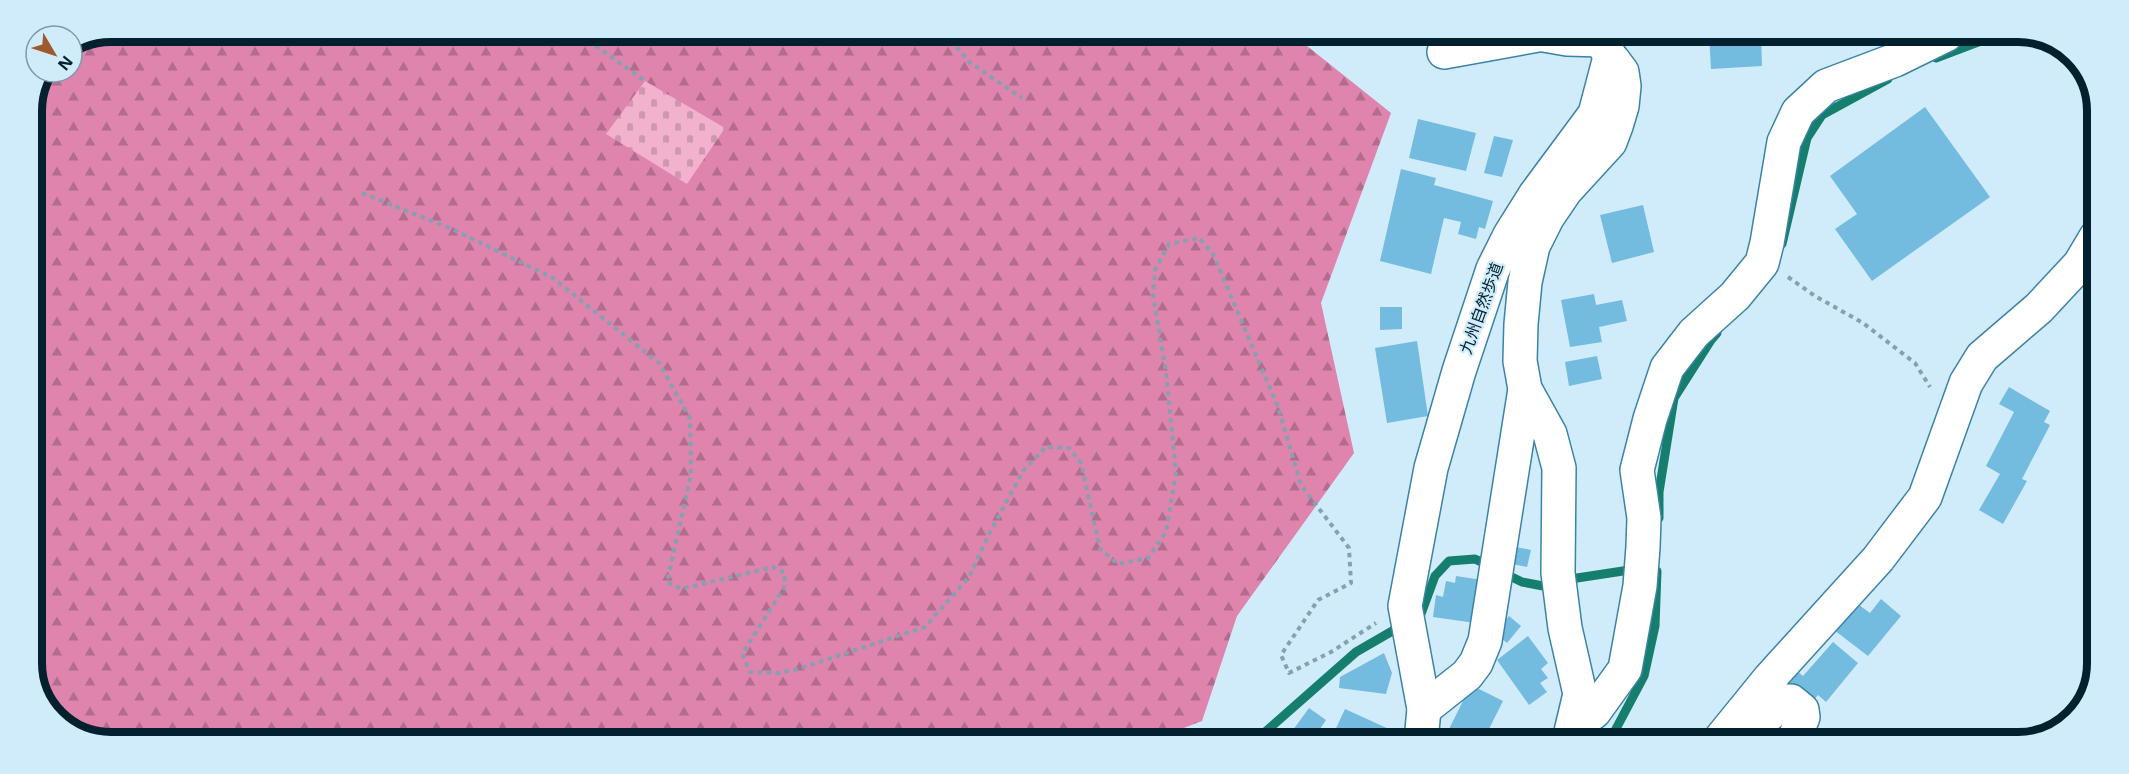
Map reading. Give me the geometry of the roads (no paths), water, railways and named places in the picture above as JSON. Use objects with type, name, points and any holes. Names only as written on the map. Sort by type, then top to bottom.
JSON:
[{"type":"street","points":[[1444,52],[1496,42]]},
{"type":"street","points":[[1574,732],[1594,712],[1625,669],[1640,586],[1643,547],[1644,518],[1637,470],[1650,419],[1667,368],[1695,333],[1735,296],[1762,263],[1784,142],[1798,112],[1826,86],[1895,60],[1932,42]]},
{"type":"street","points":[[1572,732],[1580,694],[1565,628],[1560,588],[1559,468],[1550,434],[1525,389],[1520,361],[1521,324],[1525,282],[1533,246],[1547,218],[1566,190],[1610,142],[1622,106],[1624,86],[1622,72],[1604,44]]},
{"type":"street","name":"九州自然歩道","points":[[1424,709],[1405,607],[1431,468],[1459,371],[1493,269],[1510,234],[1535,195],[1595,114],[1604,44]]},
{"type":"street","points":[[1726,732],[1770,678],[1878,560],[1925,497],[1966,383],[1982,357],[2039,308],[2080,264],[2087,252]]},
{"type":"street","points":[[1422,732],[1424,709],[1467,675],[1476,663],[1485,641],[1525,389]]},
{"type":"street","points":[[1750,732],[1783,701],[1791,701],[1802,710],[1803,717],[1797,732]]},
{"type":"waterway","points":[[1936,58],[1978,42]]},
{"type":"waterway","points":[[1782,244],[1807,138],[1822,115],[1888,79]]},
{"type":"waterway","points":[[1659,518],[1659,492],[1674,398],[1717,333]]},
{"type":"waterway","points":[[1416,617],[1421,614],[1435,576],[1449,561],[1475,559],[1522,582],[1543,586],[1636,569]]},
{"type":"waterway","points":[[1614,732],[1644,676],[1655,626],[1657,571]]},
{"type":"waterway","points":[[1265,732],[1356,652],[1401,626]]}]
